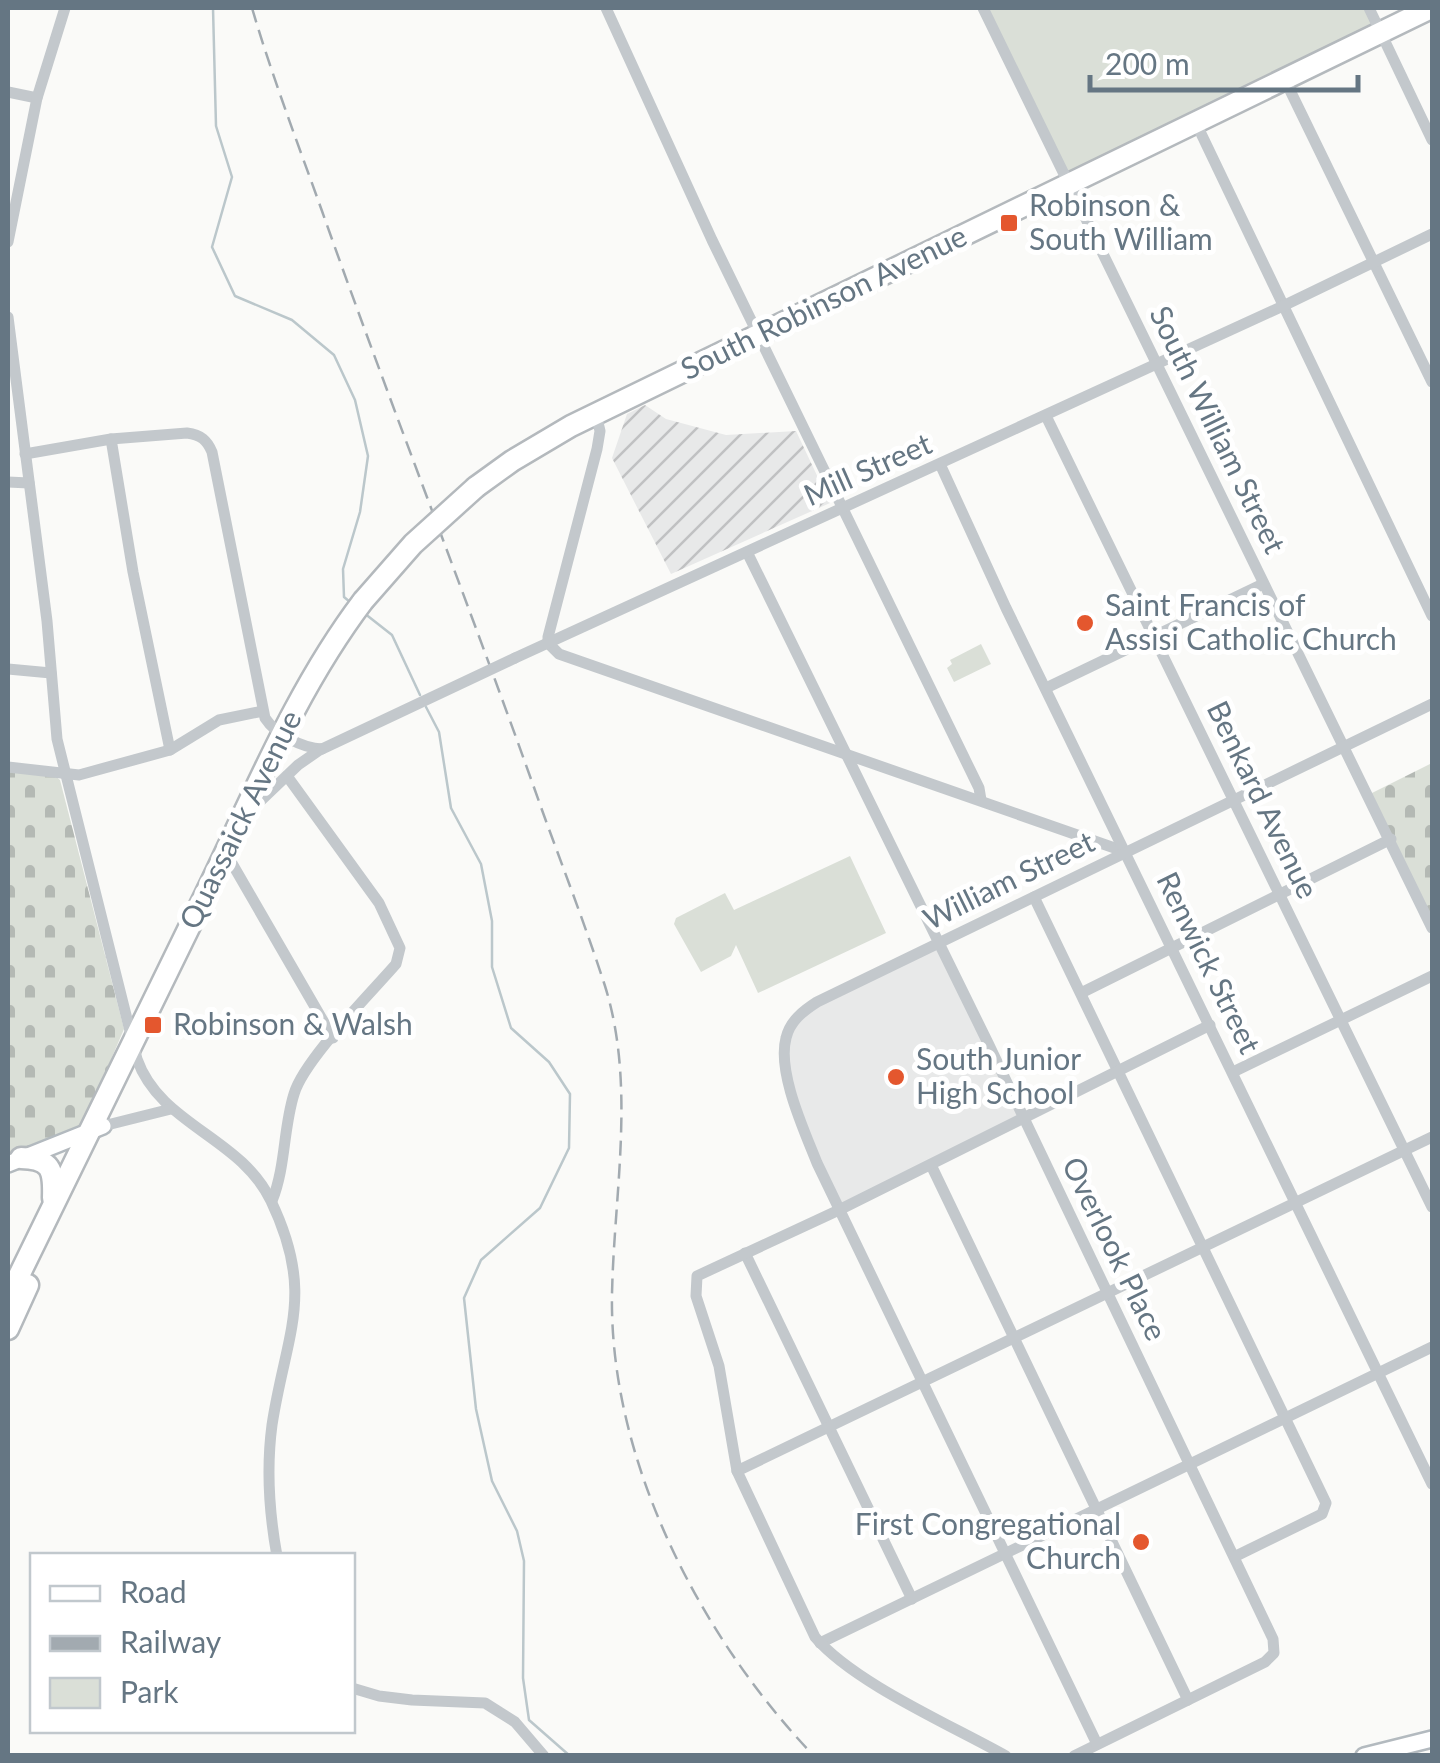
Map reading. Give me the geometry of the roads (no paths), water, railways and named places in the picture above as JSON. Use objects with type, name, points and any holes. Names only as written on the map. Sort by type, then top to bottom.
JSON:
[{"type":"highway","name":"South Robinson Avenue","points":[[363,601],[413,544],[476,487],[531,449],[758,334],[1431,8]]},
{"type":"highway","name":"Quassaick Avenue","points":[[96,1128],[303,691],[363,601]]},
{"type":"highway","points":[[8,1298],[52,1206],[96,1128]]},
{"type":"highway","points":[[8,1329],[96,1128]]},
{"type":"highway","points":[[14,1161],[41,1160],[51,1170],[52,1206]]},
{"type":"main road","points":[[14,1161],[96,1128]]},
{"type":"main road","points":[[1364,1756],[1432,1739]]},
{"type":"street","points":[[8,242],[38,98],[65,8]]},
{"type":"street","points":[[606,8],[758,334],[979,788],[981,800]]},
{"type":"street","name":"South William Street","points":[[983,8],[1432,928]]},
{"type":"street","points":[[1369,8],[1432,140]]},
{"type":"street","points":[[1284,78],[1432,382]]},
{"type":"street","points":[[8,92],[38,98]]},
{"type":"street","points":[[1196,122],[1432,616]]},
{"type":"street","name":"Mill Street","points":[[242,818],[322,748],[1432,234]]},
{"type":"street","points":[[8,317],[11,373],[25,454],[64,772],[134,1046],[146,1081],[171,1109],[238,1156],[272,1201],[297,1288],[295,1321],[272,1424],[269,1458],[269,1502],[276,1553]]},
{"type":"street","points":[[596,414],[600,430],[598,450],[548,642],[559,654],[1126,852]]},
{"type":"street","name":"Benkard Avenue","points":[[1046,416],[1432,1208]]},
{"type":"street","points":[[25,454],[187,433],[197,434],[207,442],[263,711],[268,724],[282,733],[309,747],[322,748]]},
{"type":"street","points":[[111,440],[170,750]]},
{"type":"street","name":"Renwick Street","points":[[940,464],[1378,1373],[1428,1466],[1432,1484]]},
{"type":"street","points":[[8,482],[28,482]]},
{"type":"street","name":"Overlook Place","points":[[747,552],[1236,1556],[1275,1645],[1265,1662],[1188,1700]]},
{"type":"street","points":[[1046,688],[1263,584]]},
{"type":"street","points":[[8,669],[51,673]]},
{"type":"street","name":"William Street","points":[[839,1210],[801,1122],[785,1068],[786,1037],[800,1013],[1432,704]]},
{"type":"street","points":[[8,767],[79,776],[170,750],[219,720],[263,711]]},
{"type":"street","points":[[272,1201],[281,1172],[293,1097],[313,1060],[399,957],[398,936],[385,912],[287,776]]},
{"type":"street","points":[[1081,993],[1390,838]]},
{"type":"street","points":[[226,853],[333,1038]]},
{"type":"street","points":[[1034,896],[1326,1509],[1236,1556]]},
{"type":"street","points":[[1233,1072],[1432,976]]},
{"type":"street","points":[[1006,1756],[863,1676],[820,1643],[804,1618],[737,1471],[716,1350],[696,1296],[697,1276],[1024,1120],[1210,1025]]},
{"type":"street","points":[[96,1128],[171,1109]]},
{"type":"street","points":[[737,1471],[1432,1137]]},
{"type":"street","points":[[931,1165],[1188,1700],[1074,1756]]},
{"type":"street","points":[[839,1210],[1097,1744]]},
{"type":"street","points":[[744,1253],[912,1600]]},
{"type":"street","points":[[820,1643],[1432,1347]]},
{"type":"street","points":[[355,1689],[379,1696],[493,1706],[514,1722],[544,1756]]},
{"type":"waterway","points":[[213,8],[216,126],[232,177],[212,247],[235,296],[292,320],[334,355],[355,400],[368,456],[360,512],[343,569],[344,597],[350,602]]},
{"type":"waterway","points":[[364,613],[392,635],[420,695]]},
{"type":"waterway","points":[[426,707],[439,732],[451,808],[481,864],[492,921],[492,967],[511,1028],[549,1062],[570,1094],[569,1148],[540,1208],[481,1260],[464,1298],[476,1409],[492,1481],[517,1531],[524,1561],[523,1678],[529,1720],[570,1756]]},
{"type":"railway","points":[[252,8],[349,286],[605,986],[614,1024],[621,1100],[612,1294],[615,1357],[626,1420],[645,1482],[669,1543],[734,1658],[814,1756]]},
{"type":"place","name":"Robinson & South William","points":[[1009,223]]},
{"type":"place","name":"Saint Francis of Assisi Catholic Church","points":[[1085,623]]},
{"type":"place","name":"Robinson & Walsh","points":[[153,1025]]},
{"type":"place","name":"South Junior High School","points":[[896,1077]]},
{"type":"place","name":"First Congregational Church","points":[[1141,1542]]}]
